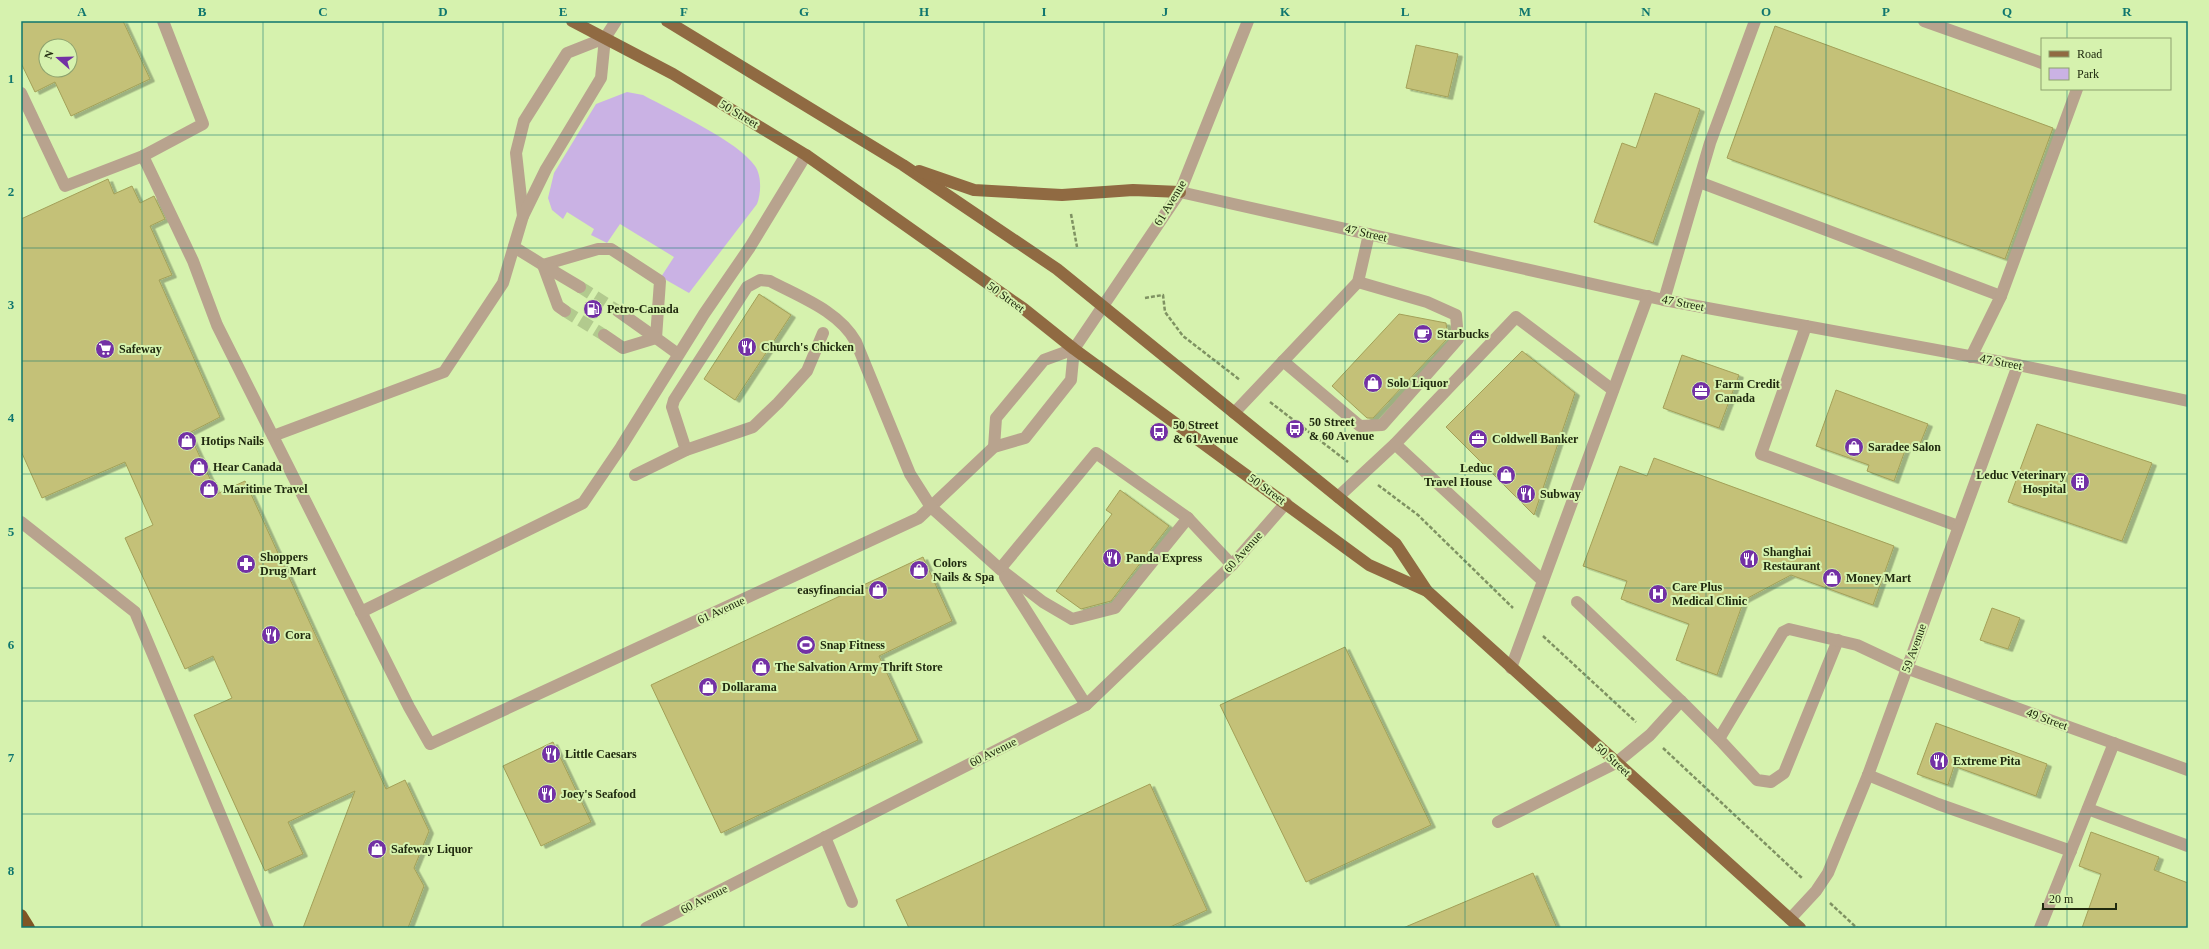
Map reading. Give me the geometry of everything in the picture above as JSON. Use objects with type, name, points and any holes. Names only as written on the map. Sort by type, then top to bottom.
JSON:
[{"type":"highway","points":[[21,915],[29,928]]},
{"type":"main road","name":"50 Street","points":[[572,21],[673,74],[806,155],[1024,309],[1074,349],[1369,565],[1427,591]]},
{"type":"main road","name":"50 Street","points":[[667,21],[903,165],[1057,270],[1104,307],[1396,544],[1427,591],[1800,928]]},
{"type":"main road","points":[[903,165],[974,190],[1062,195],[1133,190],[1180,192]]},
{"type":"street","points":[[21,93],[66,186],[143,156],[203,124],[163,21]]},
{"type":"street","points":[[273,436],[444,372],[504,283],[523,216],[546,169],[601,78],[605,38],[616,21]]},
{"type":"street","name":"61 Avenue","points":[[361,612],[430,744],[913,521],[931,507],[994,447],[1025,438],[1071,380],[1074,349],[1104,307],[1180,192],[1248,21]]},
{"type":"street","points":[[1664,300],[1710,143],[1755,21]]},
{"type":"street","points":[[1924,21],[2041,63]]},
{"type":"street","points":[[523,216],[516,154],[524,121],[567,53],[605,38]]},
{"type":"street","points":[[1971,357],[2001,296],[2077,90]]},
{"type":"street","points":[[143,156],[193,261],[217,325],[361,612],[583,503],[621,447],[678,354],[750,247],[806,155]]},
{"type":"street","points":[[1699,182],[2001,296]]},
{"type":"street","name":"47 Street","points":[[1180,192],[1664,300],[2018,365],[2188,401]]},
{"type":"street","points":[[1234,413],[1358,282],[1369,234]]},
{"type":"street","points":[[514,247],[580,287]]},
{"type":"street","points":[[543,265],[598,250],[611,249],[660,281],[656,338]]},
{"type":"street","points":[[543,265],[558,306],[566,311]]},
{"type":"street","points":[[686,450],[672,407],[674,400],[747,287],[760,280],[770,281],[827,312],[849,329],[856,342],[910,474],[931,507],[1000,569],[1043,602],[1072,619],[1115,608],[1188,518]]},
{"type":"street","points":[[1283,361],[1360,426],[1382,424],[1458,339],[1456,316],[1427,302],[1358,282]]},
{"type":"street","points":[[1511,668],[1648,296]]},
{"type":"street","points":[[618,311],[678,354]]},
{"type":"street","points":[[1338,497],[1396,444],[1516,317],[1613,390]]},
{"type":"street","points":[[1806,326],[1761,454],[1958,526]]},
{"type":"street","points":[[635,475],[686,450],[753,427],[778,404],[807,371],[823,333]]},
{"type":"street","points":[[604,335],[623,348],[656,338]]},
{"type":"street","points":[[994,447],[996,418],[1044,360],[1074,349]]},
{"type":"street","name":"59 Avenue","points":[[1790,919],[1816,891],[1828,873],[1868,775],[2018,365]]},
{"type":"street","points":[[1396,444],[1543,581]]},
{"type":"street","points":[[1000,569],[1096,453],[1188,518],[1232,566]]},
{"type":"street","name":"60 Avenue","points":[[646,928],[1086,705],[1232,566],[1286,503]]},
{"type":"street","points":[[21,522],[135,612],[268,928]]},
{"type":"street","points":[[1000,569],[1086,705]]},
{"type":"street","points":[[1577,602],[1681,701],[1757,780],[1771,782],[1784,772],[1838,640]]},
{"type":"street","name":"49 Street","points":[[1719,739],[1783,632],[1789,628],[1857,644],[1906,668],[2188,770]]},
{"type":"street","points":[[1498,822],[1616,763],[1650,735],[1681,701]]},
{"type":"street","points":[[2040,928],[2114,743]]},
{"type":"street","points":[[1868,775],[1938,804],[2071,851]]},
{"type":"street","points":[[2088,809],[2188,846]]},
{"type":"street","points":[[825,837],[852,902]]},
{"type":"path","points":[[1071,212],[1077,247]]},
{"type":"path","points":[[1145,298],[1163,295],[1165,312],[1183,336],[1418,515],[1528,622],[1816,891],[1858,928]]},
{"type":"green space","points":[[627,92],[643,95],[720,137],[746,156],[755,166],[759,175],[760,190],[757,204],[689,293],[661,277],[674,257],[620,224],[607,243],[591,235],[594,229],[567,212],[563,219],[552,210],[548,198],[554,173],[596,104]]},
{"type":"building","points":[[21,21],[123,21],[150,79],[71,116],[55,82],[35,92],[21,63]]},
{"type":"building","points":[[1775,26],[2053,128],[2005,259],[1727,158]]},
{"type":"building","points":[[1416,45],[1458,54],[1448,97],[1406,88]]},
{"type":"building","points":[[1655,93],[1700,109],[1653,243],[1594,222],[1622,143],[1636,148]]},
{"type":"building","points":[[108,179],[114,194],[132,186],[140,203],[154,196],[165,219],[150,226],[172,275],[159,280],[220,417],[189,433],[217,494],[245,481],[386,789],[405,780],[429,831],[414,868],[424,886],[408,928],[303,928],[355,791],[288,822],[303,854],[265,871],[194,715],[232,698],[213,656],[185,669],[125,538],[153,525],[125,462],[42,498],[21,451],[21,219]]},
{"type":"building","name":"Church's Chicken","points":[[759,294],[791,315],[735,400],[704,379]]},
{"type":"building","points":[[1399,314],[1446,323],[1448,338],[1373,418],[1367,418],[1332,386]]},
{"type":"building","points":[[1522,351],[1575,393],[1534,515],[1446,427]]},
{"type":"building","name":"Farm Credit Canada","points":[[1682,355],[1739,375],[1719,428],[1663,408]]},
{"type":"building","points":[[1836,390],[1928,424],[1918,449],[1907,445],[1894,481],[1867,471],[1869,465],[1816,446]]},
{"type":"building","name":"Leduc Veterinary Hospital","points":[[2037,424],[2152,463],[2122,541],[2008,502]]},
{"type":"building","points":[[1654,458],[1894,546],[1873,605],[1791,575],[1744,600],[1717,675],[1676,660],[1689,624],[1621,599],[1627,581],[1583,566],[1620,466],[1647,476]]},
{"type":"building","name":"Panda Express","points":[[1120,490],[1169,526],[1111,601],[1081,609],[1056,591],[1112,514],[1106,510]]},
{"type":"building","points":[[923,557],[952,621],[879,656],[918,740],[721,833],[651,685]]},
{"type":"building","points":[[1992,608],[2020,618],[2008,649],[1980,640]]},
{"type":"building","points":[[1345,647],[1431,825],[1306,882],[1220,705]]},
{"type":"building","points":[[1936,723],[2047,764],[2036,796],[1954,766],[1948,785],[1917,774]]},
{"type":"building","name":"Joey's Seafood","points":[[553,742],[591,822],[541,846],[503,766]]},
{"type":"building","points":[[1150,784],[1207,910],[1168,928],[909,928],[896,900]]},
{"type":"building","points":[[2091,832],[2159,857],[2154,870],[2188,883],[2188,928],[2082,928],[2101,874],[2079,866]]},
{"type":"building","points":[[1533,873],[1557,928],[1403,928]]},
{"type":"tunnel","points":[[580,287],[618,311]]},
{"type":"tunnel","points":[[565,311],[604,335]]},
{"type":"place","name":"Petro-Canada","points":[[593,309]]},
{"type":"place","name":"Starbucks","points":[[1423,334]]},
{"type":"place","name":"Church's Chicken","points":[[747,347]]},
{"type":"place","name":"Safeway","points":[[105,349]]},
{"type":"place","name":"Solo Liquor","points":[[1373,383]]},
{"type":"place","name":"Farm Credit Canada","points":[[1701,391]]},
{"type":"place","name":"50 Street & 60 Avenue","points":[[1295,429]]},
{"type":"place","name":"50 Street & 61 Avenue","points":[[1159,432]]},
{"type":"place","name":"Coldwell Banker","points":[[1478,439]]},
{"type":"place","name":"Hotips Nails","points":[[187,441]]},
{"type":"place","name":"Saradee Salon","points":[[1854,447]]},
{"type":"place","name":"Hear Canada","points":[[199,467]]},
{"type":"place","name":"Leduc Travel House","points":[[1506,475]]},
{"type":"place","name":"Leduc Veterinary Hospital","points":[[2080,482]]},
{"type":"place","name":"Maritime Travel","points":[[209,489]]},
{"type":"place","name":"Subway","points":[[1526,494]]},
{"type":"place","name":"Panda Express","points":[[1112,558]]},
{"type":"place","name":"Shanghai Restaurant","points":[[1749,559]]},
{"type":"place","name":"Shoppers Drug Mart","points":[[246,564]]},
{"type":"place","name":"Colors Nails & Spa","points":[[919,570]]},
{"type":"place","name":"Money Mart","points":[[1832,578]]},
{"type":"place","name":"easyfinancial","points":[[878,590]]},
{"type":"place","name":"Care Plus Medical Clinic","points":[[1658,594]]},
{"type":"place","name":"Cora","points":[[271,635]]},
{"type":"place","name":"Snap Fitness","points":[[806,645]]},
{"type":"place","name":"The Salvation Army Thrift Store","points":[[761,667]]},
{"type":"place","name":"Dollarama","points":[[708,687]]},
{"type":"place","name":"Little Caesars","points":[[551,754]]},
{"type":"place","name":"Extreme Pita","points":[[1939,761]]},
{"type":"place","name":"Joey's Seafood","points":[[547,794]]},
{"type":"place","name":"Safeway Liquor","points":[[377,849]]}]
